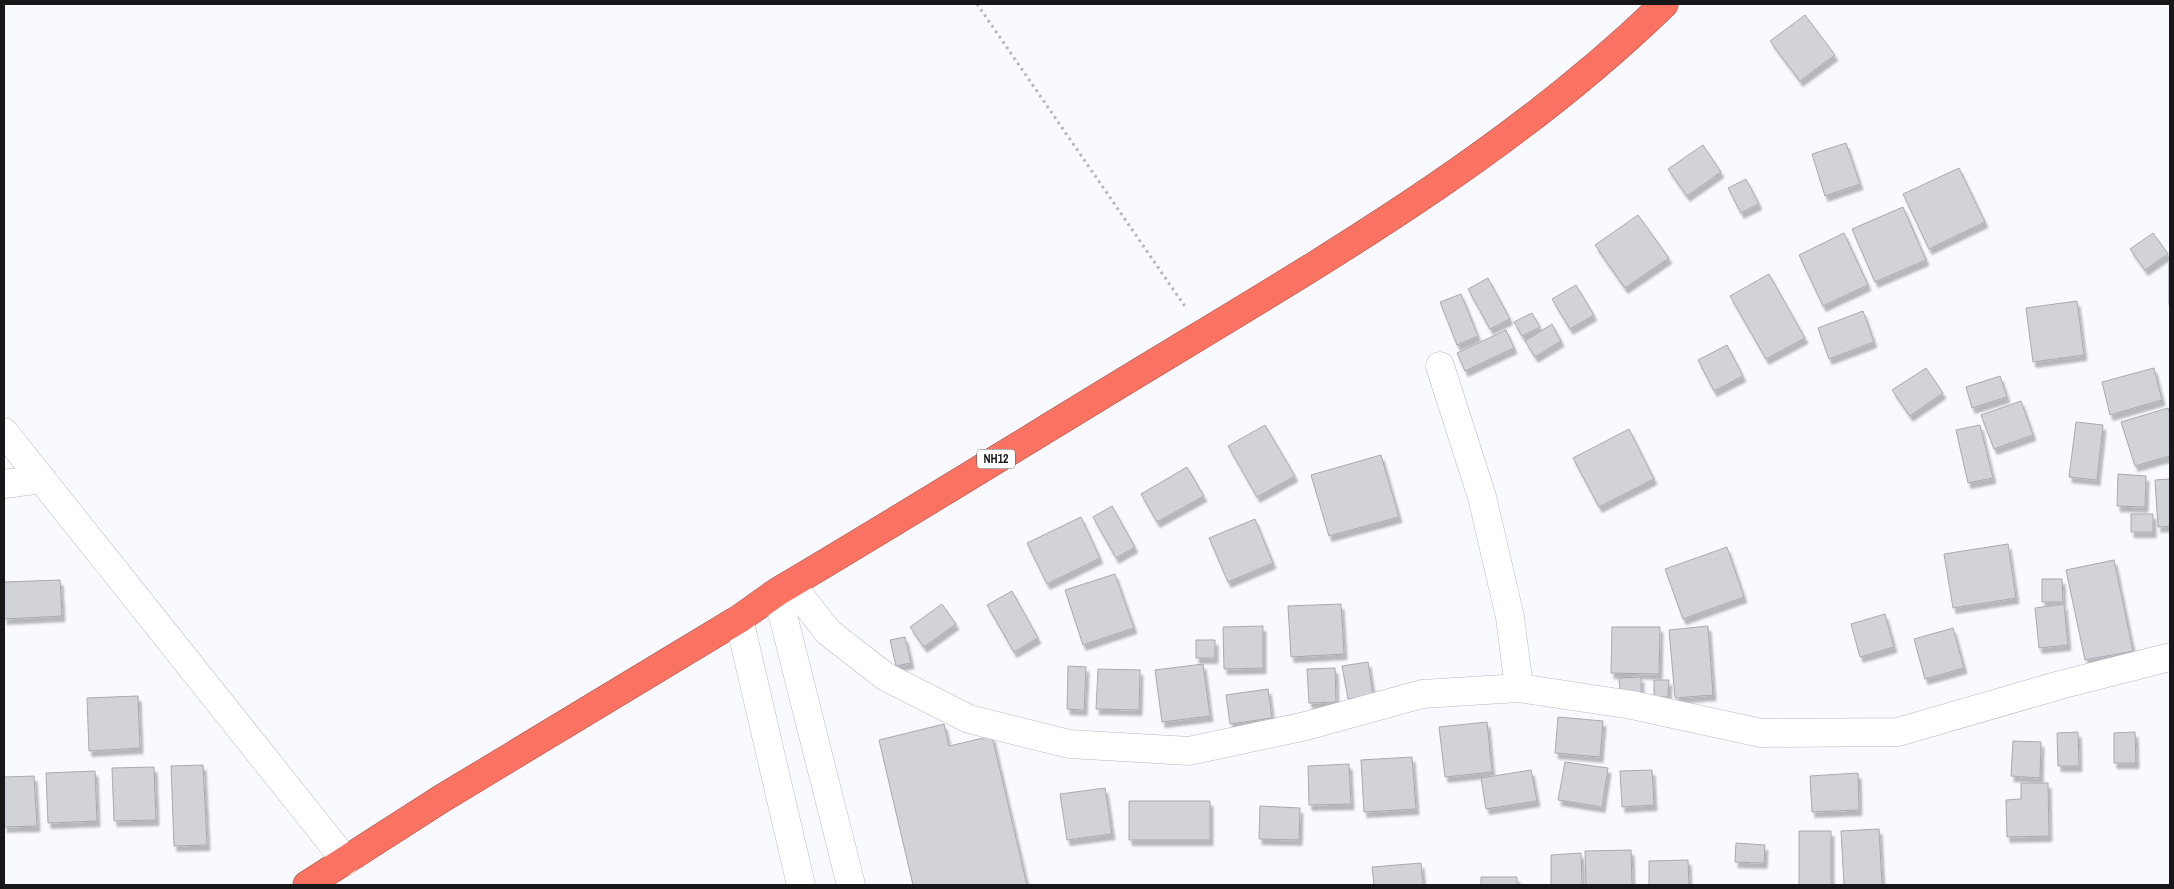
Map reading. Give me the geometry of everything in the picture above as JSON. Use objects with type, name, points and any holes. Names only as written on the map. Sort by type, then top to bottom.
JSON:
[{"type":"highway","name":"NH12","points":[[307,885],[441,799],[739,618],[784,588],[1347,246],[1486,153],[1594,69],[1664,4]]},
{"type":"street","points":[[1440,366],[1482,498],[1510,617],[1519,688]]},
{"type":"street","points":[[4,432],[346,861]]},
{"type":"street","points":[[4,484],[42,479]]},
{"type":"street","points":[[784,588],[828,632],[886,677],[969,719],[1069,744],[1189,751],[1306,726],[1422,694],[1519,688],[1632,705],[1762,733],[1898,732],[2060,685],[2170,657]]},
{"type":"street","points":[[784,588],[851,885]]},
{"type":"street","points":[[739,618],[801,885]]},
{"type":"path","points":[[976,4],[1203,333]]},
{"type":"building","points":[[1805,15],[1835,55],[1800,81],[1770,41]]},
{"type":"building","points":[[1846,143],[1860,184],[1825,196],[1812,154]]},
{"type":"building","points":[[1703,145],[1721,172],[1687,196],[1668,169]]},
{"type":"building","points":[[1959,168],[1985,222],[1929,249],[1903,194]]},
{"type":"building","points":[[1746,179],[1759,204],[1741,213],[1728,188]]},
{"type":"building","points":[[1903,207],[1926,260],[1875,282],[1852,229]]},
{"type":"building","points":[[1638,215],[1669,258],[1625,288],[1595,245]]},
{"type":"building","points":[[1844,233],[1868,285],[1823,306],[1799,255]]},
{"type":"building","points":[[2153,233],[2168,254],[2145,270],[2130,249]]},
{"type":"building","points":[[2170,263],[2170,305],[2169,305]]},
{"type":"building","points":[[1769,274],[1805,338],[1766,359],[1730,296]]},
{"type":"building","points":[[1488,278],[1510,319],[1490,329],[1468,289]]},
{"type":"building","points":[[1576,285],[1594,315],[1570,329],[1552,299]]},
{"type":"building","points":[[1461,294],[1478,336],[1457,345],[1440,302]]},
{"type":"building","points":[[2077,301],[2084,355],[2033,362],[2026,308]]},
{"type":"building","points":[[1863,311],[1874,342],[1829,359],[1818,328]]},
{"type":"building","points":[[1532,313],[1540,327],[1522,336],[1514,322]]},
{"type":"building","points":[[1552,324],[1561,341],[1535,357],[1525,341]]},
{"type":"building","points":[[1506,330],[1514,348],[1465,371],[1457,353]]},
{"type":"building","points":[[1727,345],[1743,376],[1714,391],[1698,360]]},
{"type":"building","points":[[1926,368],[1943,393],[1910,416],[1892,390]]},
{"type":"building","points":[[2154,368],[2162,400],[2110,415],[2102,382]]},
{"type":"building","points":[[2000,376],[2007,397],[1972,408],[1966,387]]},
{"type":"building","points":[[2021,401],[2033,435],[1994,449],[1981,415]]},
{"type":"building","points":[[2168,408],[2170,415],[2170,456],[2135,466],[2121,422]]},
{"type":"building","points":[[2076,422],[2103,425],[2097,480],[2069,477]]},
{"type":"building","points":[[1265,425],[1295,476],[1257,497],[1228,446]]},
{"type":"building","points":[[1980,425],[1993,478],[1968,483],[1956,430]]},
{"type":"building","points":[[1629,429],[1654,479],[1599,507],[1573,458]]},
{"type":"building","points":[[1381,455],[1399,517],[1329,536],[1311,475]]},
{"type":"building","points":[[1187,467],[1204,496],[1157,522],[1141,494]]},
{"type":"building","points":[[2118,474],[2146,476],[2145,507],[2117,506]]},
{"type":"building","points":[[2170,479],[2170,526],[2158,527],[2155,480]]},
{"type":"building","points":[[1112,506],[1135,547],[1116,558],[1093,517]]},
{"type":"building","points":[[2131,514],[2153,514],[2153,532],[2131,532]]},
{"type":"building","points":[[1081,517],[1100,558],[1047,584],[1027,543]]},
{"type":"building","points":[[1255,519],[1273,563],[1228,582],[1209,538]]},
{"type":"building","points":[[2008,544],[2016,598],[1953,608],[1944,554]]},
{"type":"building","points":[[1727,547],[1744,597],[1683,619],[1665,569]]},
{"type":"building","points":[[2114,560],[2133,651],[2085,660],[2066,570]]},
{"type":"building","points":[[1115,574],[1134,628],[1083,645],[1065,590]]},
{"type":"building","points":[[2042,579],[2062,579],[2063,602],[2042,602]]},
{"type":"building","points":[[60,580],[62,616],[4,619],[4,582]]},
{"type":"building","points":[[1012,591],[1038,638],[1014,652],[987,605]]},
{"type":"building","points":[[942,604],[956,624],[924,647],[910,627]]},
{"type":"building","points":[[1341,604],[1344,654],[1291,657],[1288,606]]},
{"type":"building","points":[[2064,604],[2068,645],[2039,648],[2035,608]]},
{"type":"building","points":[[1885,614],[1894,647],[1860,657],[1851,624]]},
{"type":"building","points":[[1263,626],[1263,668],[1224,669],[1223,627]]},
{"type":"building","points":[[1708,626],[1713,695],[1675,698],[1669,630]]},
{"type":"building","points":[[1612,627],[1660,627],[1659,674],[1611,673]]},
{"type":"building","points":[[1953,628],[1964,668],[1925,679],[1914,639]]},
{"type":"building","points":[[905,637],[911,663],[896,666],[890,640]]},
{"type":"building","points":[[1196,640],[1215,640],[1215,658],[1196,658]]},
{"type":"building","points":[[1368,662],[1373,695],[1348,699],[1342,666]]},
{"type":"building","points":[[1203,664],[1210,716],[1162,722],[1155,670]]},
{"type":"building","points":[[1068,666],[1086,667],[1084,710],[1067,709]]},
{"type":"building","points":[[1335,668],[1336,702],[1309,703],[1307,669]]},
{"type":"building","points":[[1098,669],[1140,670],[1139,710],[1096,709]]},
{"type":"building","points":[[1641,677],[1641,693],[1620,693],[1619,678]]},
{"type":"building","points":[[1654,680],[1669,680],[1668,697],[1654,697]]},
{"type":"building","points":[[1268,689],[1272,718],[1230,724],[1226,695]]},
{"type":"building","points":[[138,696],[140,748],[89,751],[87,698]]},
{"type":"building","points":[[1558,717],[1603,721],[1600,757],[1555,753]]},
{"type":"building","points":[[1487,722],[1492,772],[1445,777],[1439,727]]},
{"type":"building","points":[[944,724],[949,746],[992,736],[1027,885],[913,885],[879,740]]},
{"type":"building","points":[[2078,732],[2079,766],[2058,766],[2057,733]]},
{"type":"building","points":[[2135,732],[2136,763],[2114,763],[2114,733]]},
{"type":"building","points":[[2013,741],[2041,742],[2040,778],[2011,776]]},
{"type":"building","points":[[1412,757],[1416,809],[1364,812],[1361,760]]},
{"type":"building","points":[[1565,762],[1608,768],[1602,807],[1558,800]]},
{"type":"building","points":[[1349,764],[1351,804],[1309,805],[1308,766]]},
{"type":"building","points":[[203,765],[207,845],[174,846],[171,766]]},
{"type":"building","points":[[154,767],[156,820],[114,821],[112,768]]},
{"type":"building","points":[[1531,770],[1537,801],[1486,809],[1481,778]]},
{"type":"building","points":[[1652,770],[1654,805],[1622,807],[1620,771]]},
{"type":"building","points":[[95,771],[97,821],[48,823],[46,773]]},
{"type":"building","points":[[1858,773],[1859,810],[1812,812],[1810,776]]},
{"type":"building","points":[[34,776],[37,826],[4,827],[4,777]]},
{"type":"building","points":[[2021,783],[2048,783],[2049,836],[2007,837],[2006,800],[2021,799]]},
{"type":"building","points":[[1105,788],[1112,834],[1067,840],[1060,794]]},
{"type":"building","points":[[1129,801],[1210,801],[1210,840],[1129,840]]},
{"type":"building","points":[[1260,806],[1300,808],[1299,840],[1259,839]]},
{"type":"building","points":[[1879,829],[1882,885],[1844,885],[1841,831]]},
{"type":"building","points":[[1799,831],[1831,831],[1831,885],[1799,885]]},
{"type":"building","points":[[1736,843],[1765,845],[1764,863],[1735,862]]},
{"type":"building","points":[[1631,850],[1632,885],[1586,885],[1585,851]]},
{"type":"building","points":[[1581,853],[1582,885],[1551,885],[1551,855]]},
{"type":"building","points":[[1688,860],[1689,885],[1649,885],[1649,861]]},
{"type":"building","points":[[1421,863],[1423,885],[1374,885],[1372,867]]},
{"type":"building","points":[[1481,877],[1517,877],[1517,885],[1481,885]]}]
